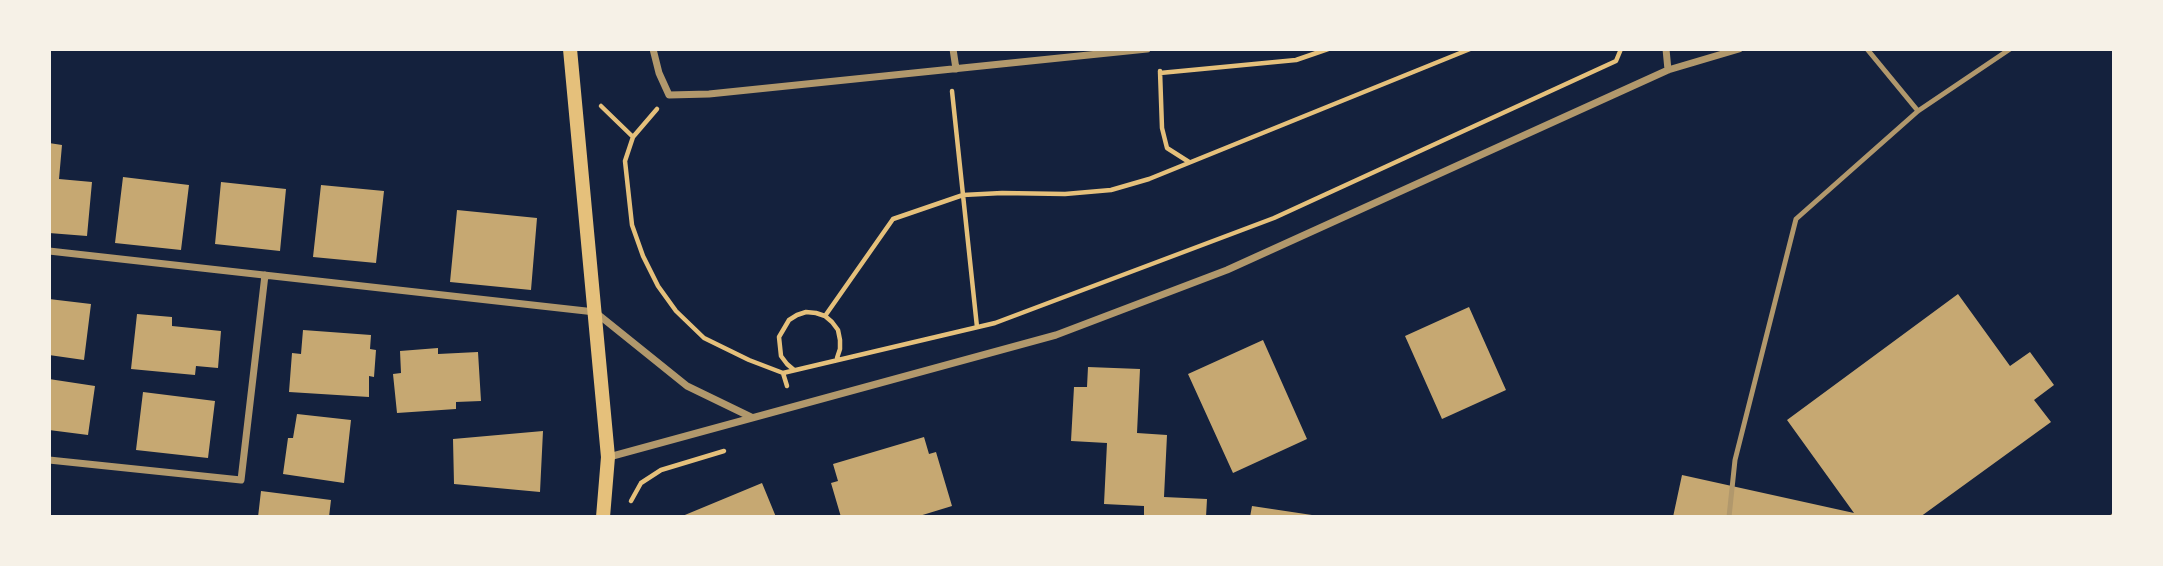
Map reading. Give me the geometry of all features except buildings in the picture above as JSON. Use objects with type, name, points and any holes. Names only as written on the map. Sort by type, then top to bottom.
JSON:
[{"type":"main road","points":[[570,49],[608,457],[603,517]]},
{"type":"street","points":[[653,49],[659,73],[669,95],[709,94],[1147,49]]},
{"type":"street","points":[[952,69],[953,49]]},
{"type":"street","points":[[1666,49],[1668,70]]},
{"type":"street","points":[[608,457],[1056,335],[1227,270],[1668,70],[1739,49]]},
{"type":"street","points":[[49,251],[595,312],[687,386],[752,418]]},
{"type":"street","points":[[49,460],[241,480],[265,275]]},
{"type":"lane","points":[[1867,49],[1918,111]]},
{"type":"lane","points":[[1729,517],[1735,460],[1796,219],[1918,111],[2010,49]]},
{"type":"path","points":[[1160,73],[1296,60],[1328,49]]},
{"type":"path","points":[[825,316],[892,219],[963,195],[1065,194],[1111,190],[1149,179],[1470,49]]},
{"type":"path","points":[[669,95],[633,137],[625,160],[632,225],[643,256],[658,286],[676,311],[704,338],[783,373],[995,323],[1274,218],[1616,61],[1621,49]]},
{"type":"path","points":[[1159,61],[1162,128],[1167,148],[1189,162]]},
{"type":"path","points":[[952,69],[977,327]]},
{"type":"path","points":[[600,105],[633,137]]},
{"type":"path","points":[[794,370],[781,356],[779,337],[789,320],[806,312],[825,316],[838,330],[840,349],[836,359]]},
{"type":"path","points":[[783,373],[793,407]]},
{"type":"path","points":[[631,510],[631,502],[641,483],[661,470],[724,451]]}]
